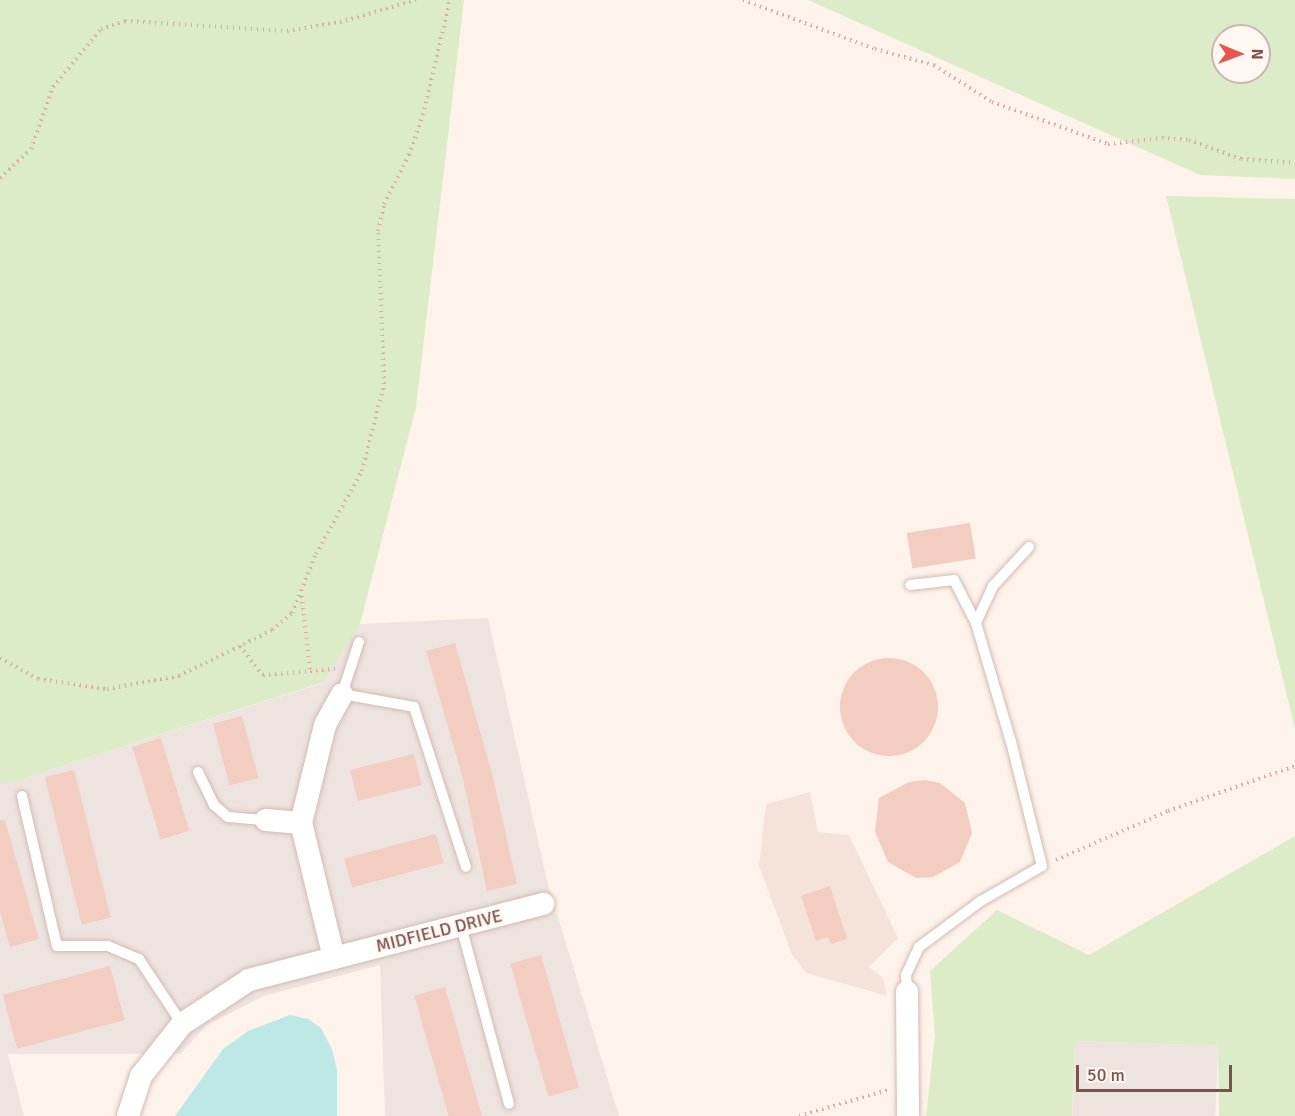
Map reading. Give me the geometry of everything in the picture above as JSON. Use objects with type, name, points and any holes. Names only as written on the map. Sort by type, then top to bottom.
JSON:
[{"type":"street","points":[[334,958],[301,823],[325,725],[342,694]]},
{"type":"street","points":[[266,820],[301,823]]},
{"type":"street","name":"MIDFIELD DRIVE","points":[[128,1116],[141,1076],[182,1024],[249,980],[543,904]]},
{"type":"street","points":[[907,992],[908,1116]]},
{"type":"lane","points":[[976,623],[993,586],[1029,547]]},
{"type":"lane","points":[[907,992],[906,975],[919,948],[981,901],[1042,866],[1011,742],[976,623],[954,580],[910,585]]},
{"type":"lane","points":[[359,642],[342,694],[414,707],[466,867]]},
{"type":"lane","points":[[198,772],[214,805],[228,817],[266,820]]},
{"type":"lane","points":[[22,796],[57,946],[108,946],[139,959],[182,1024]]},
{"type":"lane","points":[[461,926],[509,1104]]},
{"type":"path","points":[[0,178],[9,173],[31,149],[52,87],[101,29],[125,21],[287,31],[340,22],[416,0]]},
{"type":"path","points":[[0,658],[38,680],[107,689],[179,676],[272,630],[292,613],[302,594],[316,554],[362,471],[382,395],[378,231],[384,204],[409,155],[423,115],[450,0]]},
{"type":"path","points":[[743,0],[875,49],[934,64],[992,102],[1108,144],[1162,138],[1189,140],[1241,159],[1295,163]]},
{"type":"path","points":[[302,594],[310,671]]},
{"type":"path","points":[[240,646],[263,675],[350,668]]},
{"type":"path","points":[[1042,866],[1168,811],[1295,766]]},
{"type":"path","points":[[799,1116],[909,1084]]},
{"type":"shaded area","points":[[488,618],[548,885],[619,1116],[385,1116],[380,965],[264,996],[207,1025],[180,1054],[8,1054],[24,1116],[0,1116],[0,786],[323,683],[360,624]]},
{"type":"shaded area","points":[[810,792],[818,832],[849,835],[898,938],[869,967],[883,978],[887,996],[806,973],[792,955],[759,866],[766,804]]},
{"type":"shaded area","points":[[1075,1041],[1218,1046],[1215,1116],[1072,1116]]},
{"type":"green space","points":[[0,0],[464,0],[416,407],[360,624],[324,682],[0,786]]},
{"type":"green space","points":[[808,0],[1295,0],[1295,179],[1200,175]]},
{"type":"green space","points":[[1166,196],[1295,199],[1295,729]]},
{"type":"green space","points":[[1295,836],[1295,1116],[1219,1116],[1218,1046],[1075,1041],[1072,1116],[926,1116],[935,1036],[930,971],[997,910],[1089,955]]},
{"type":"water","points":[[290,1015],[308,1019],[321,1028],[332,1049],[337,1070],[337,1116],[175,1116],[223,1049],[248,1031]]},
{"type":"building","points":[[970,523],[976,559],[912,569],[907,533]]},
{"type":"building","points":[[455,643],[493,777],[517,884],[487,891],[463,779],[426,651]]},
{"type":"building","points":[[889,658],[908,662],[924,672],[934,688],[938,707],[934,726],[924,742],[908,752],[889,756],[870,752],[854,742],[844,726],[840,707],[844,688],[854,672],[870,662]]},
{"type":"building","points":[[242,716],[259,778],[230,786],[213,724]]},
{"type":"building","points":[[161,738],[189,831],[161,840],[132,747]]},
{"type":"building","points":[[414,754],[422,785],[358,801],[350,770]]},
{"type":"building","points":[[74,770],[111,917],[82,925],[45,777]]},
{"type":"building","points":[[925,780],[940,783],[965,803],[972,833],[960,862],[933,877],[916,878],[888,862],[875,832],[879,798],[909,782]]},
{"type":"building","points":[[0,820],[5,820],[39,939],[10,947],[0,911]]},
{"type":"building","points":[[436,834],[444,863],[352,888],[344,859]]},
{"type":"building","points":[[830,886],[847,939],[831,944],[828,937],[816,941],[801,896]]},
{"type":"building","points":[[541,955],[579,1088],[548,1096],[510,964]]},
{"type":"building","points":[[110,966],[124,1020],[17,1049],[3,995]]},
{"type":"building","points":[[445,987],[482,1116],[449,1116],[414,996]]}]
